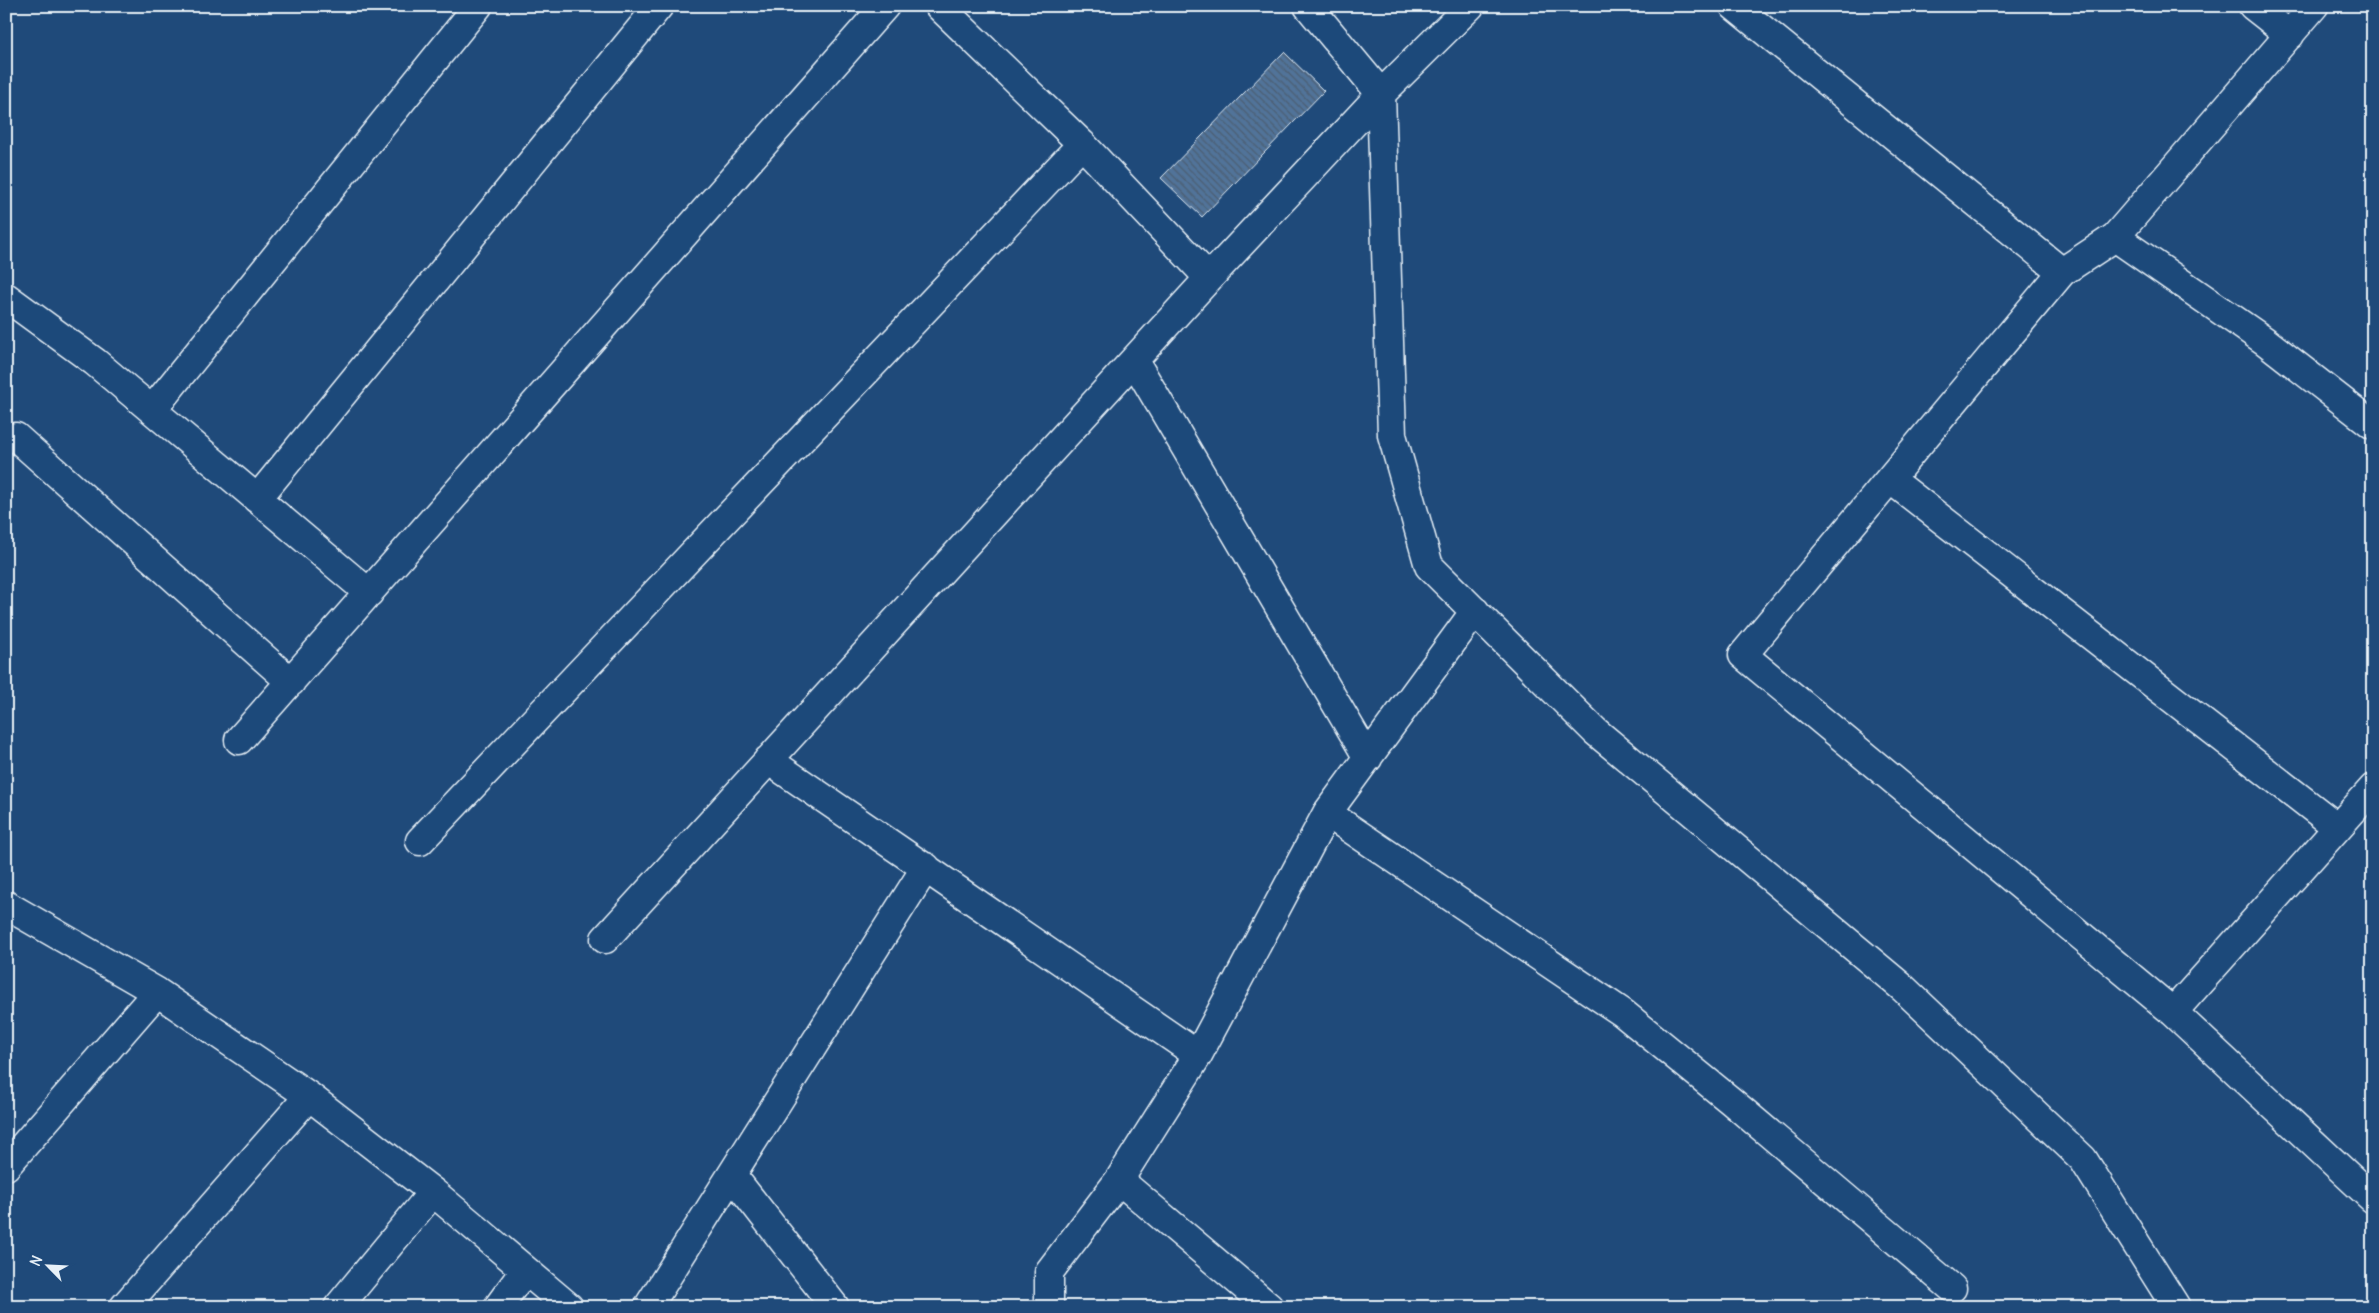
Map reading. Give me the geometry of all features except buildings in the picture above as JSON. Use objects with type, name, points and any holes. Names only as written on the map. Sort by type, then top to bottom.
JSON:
[{"type":"street","points":[[152,410],[478,6]]},
{"type":"street","points":[[257,499],[659,6]]},
{"type":"street","points":[[239,740],[885,6]]},
{"type":"street","points":[[939,6],[1082,144],[1209,278]]},
{"type":"street","points":[[1308,6],[1381,94],[1392,435],[1430,566],[1595,731],[1903,988],[2083,1159],[2176,1307]]},
{"type":"street","points":[[605,939],[1209,278],[1381,94],[1470,6]]},
{"type":"street","points":[[1734,6],[2062,272]]},
{"type":"street","points":[[2253,6],[2290,35]]},
{"type":"street","points":[[2314,6],[2115,237],[2062,272],[1743,654],[2173,1012],[2373,1199]]},
{"type":"street","points":[[420,841],[1082,144]]},
{"type":"street","points":[[2115,237],[2265,341],[2373,425]]},
{"type":"street","points":[[6,298],[95,362],[369,594]]},
{"type":"street","points":[[1134,360],[1368,758]]},
{"type":"street","points":[[16,438],[291,682]]},
{"type":"street","points":[[1890,479],[2337,827]]},
{"type":"street","points":[[1048,1307],[1049,1272],[1119,1180],[1198,1055],[1327,813],[1475,611]]},
{"type":"street","points":[[768,760],[1198,1055]]},
{"type":"street","points":[[2173,1012],[2372,789]]},
{"type":"street","points":[[1327,813],[1623,1013],[1731,1101],[1952,1288]]},
{"type":"street","points":[[648,1307],[926,867]]},
{"type":"street","points":[[8,909],[157,992],[309,1096],[433,1192],[569,1307]]},
{"type":"street","points":[[6,1166],[157,992]]},
{"type":"street","points":[[124,1307],[309,1096]]},
{"type":"street","points":[[732,1175],[835,1307]]},
{"type":"street","points":[[1119,1180],[1269,1307]]},
{"type":"street","points":[[338,1307],[433,1192]]},
{"type":"street","points":[[498,1307],[525,1270]]}]
